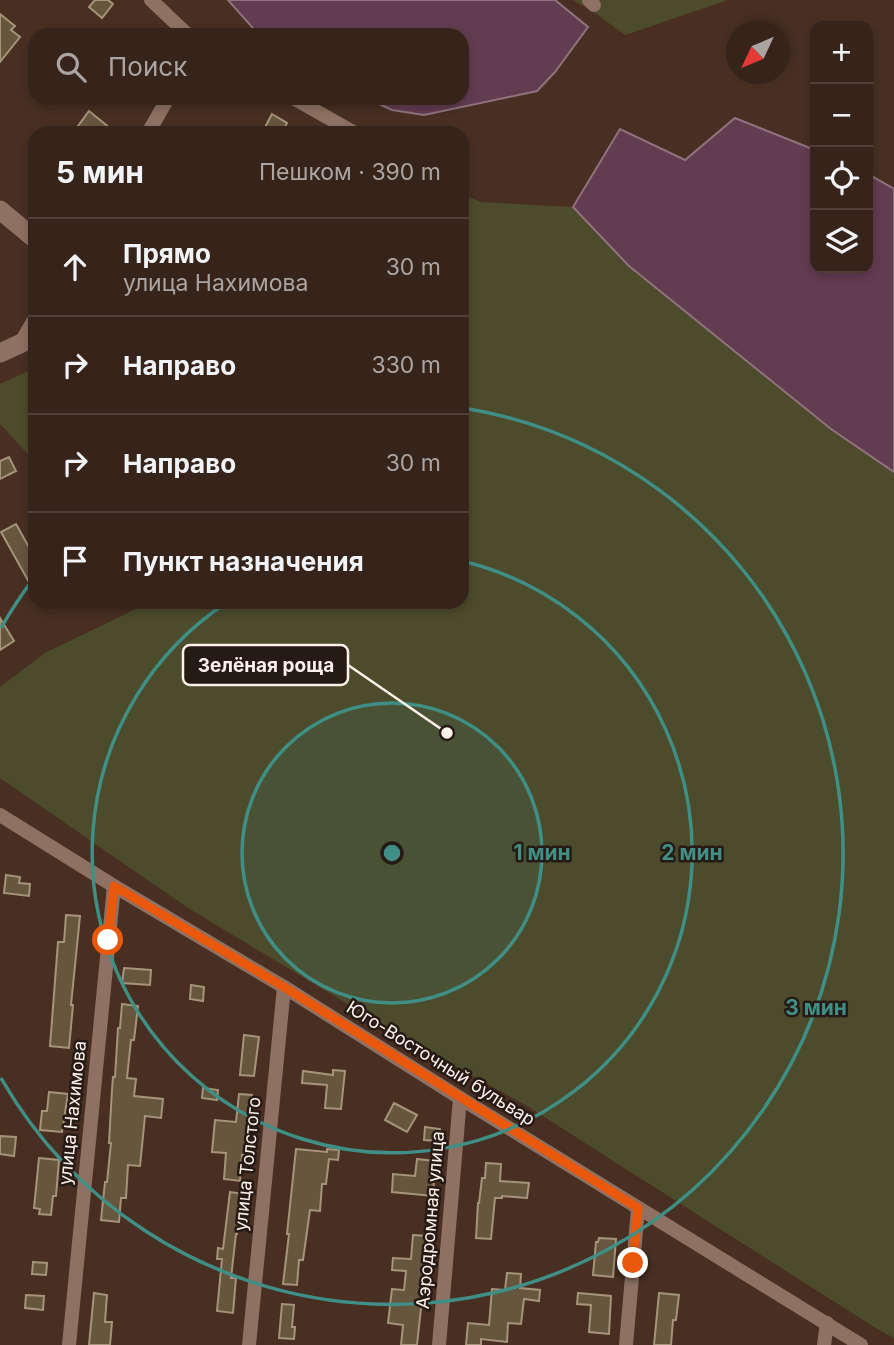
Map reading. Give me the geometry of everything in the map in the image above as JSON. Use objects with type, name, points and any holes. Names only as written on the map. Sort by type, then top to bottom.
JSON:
[{"type":"street","points":[[151,0],[181,28]]},
{"type":"street","points":[[152,126],[163,105]]},
{"type":"street","points":[[305,105],[343,126]]},
{"type":"street","points":[[0,210],[28,233]]},
{"type":"street","points":[[0,353],[28,341]]},
{"type":"street","name":"Юго-Восточный бульвар","points":[[0,815],[284,987],[862,1345]]},
{"type":"street","name":"улица Нахимова","points":[[69,1345],[114,886]]},
{"type":"street","name":"улица Толстого","points":[[249,1345],[284,987]]},
{"type":"street","name":"Аэродромная улица","points":[[439,1345],[460,1098]]},
{"type":"street","points":[[626,1345],[638,1208]]},
{"type":"street","points":[[824,1345],[827,1323]]},
{"type":"shaded area","points":[[228,0],[555,0],[588,27],[555,72],[537,91],[424,115],[392,110],[381,105],[469,105],[469,28],[253,28]]},
{"type":"shaded area","points":[[573,0],[728,0],[625,35]]},
{"type":"shaded area","points":[[735,118],[810,148],[810,273],[873,273],[873,177],[894,189],[894,472],[831,429],[629,266],[573,207],[620,129],[685,160]]},
{"type":"shaded area","points":[[469,197],[481,202],[573,207],[629,266],[831,429],[894,472],[894,1338],[527,1106],[399,1035],[188,908],[0,778],[0,687],[45,653],[136,609],[469,609]]},
{"type":"shaded area","points":[[28,371],[28,454],[0,424],[0,384]]},
{"type":"building","points":[[95,0],[108,0],[113,4],[102,18],[89,7]]},
{"type":"building","points":[[0,14],[15,26],[11,30],[20,37],[0,62]]},
{"type":"building","points":[[89,111],[107,126],[78,126]]},
{"type":"building","points":[[272,114],[287,123],[286,126],[266,126]]},
{"type":"building","points":[[9,457],[16,471],[0,479],[0,461]]},
{"type":"building","points":[[16,524],[28,545],[28,580],[1,532]]},
{"type":"building","points":[[0,618],[14,641],[0,650]]},
{"type":"building","points":[[6,875],[20,877],[19,883],[30,884],[29,896],[4,893]]},
{"type":"building","points":[[66,915],[80,916],[69,1048],[50,1046],[58,942],[64,942]]},
{"type":"building","points":[[124,968],[151,970],[150,985],[122,983]]},
{"type":"building","points":[[191,985],[204,987],[203,1001],[190,999]]},
{"type":"building","points":[[122,1004],[138,1006],[127,1078],[136,1079],[134,1096],[163,1099],[161,1118],[145,1116],[140,1166],[128,1165],[126,1198],[121,1198],[119,1222],[101,1220],[111,1143],[113,1077]]},
{"type":"building","points":[[244,1035],[259,1037],[254,1076],[240,1075]]},
{"type":"building","points":[[333,1070],[345,1071],[341,1109],[325,1108],[327,1085],[302,1083],[303,1071],[333,1075]]},
{"type":"building","points":[[203,1088],[218,1090],[217,1100],[202,1098]]},
{"type":"building","points":[[49,1092],[68,1094],[62,1132],[40,1130],[42,1111],[47,1111]]},
{"type":"building","points":[[239,1094],[252,1095],[250,1130],[246,1155],[242,1155],[240,1181],[224,1179],[226,1153],[212,1152],[215,1120],[236,1122]]},
{"type":"building","points":[[394,1103],[417,1115],[407,1132],[385,1120]]},
{"type":"building","points":[[425,1127],[440,1129],[439,1141],[424,1140]]},
{"type":"building","points":[[0,1136],[16,1137],[14,1156],[0,1154]]},
{"type":"building","points":[[296,1149],[327,1152],[327,1149],[339,1150],[338,1160],[329,1159],[326,1184],[322,1184],[320,1211],[310,1210],[303,1260],[299,1260],[297,1285],[283,1284]]},
{"type":"building","points":[[39,1158],[59,1160],[56,1196],[53,1196],[51,1215],[39,1214],[40,1209],[34,1208]]},
{"type":"building","points":[[417,1159],[435,1161],[433,1196],[392,1192],[393,1174],[415,1176]]},
{"type":"building","points":[[486,1163],[501,1164],[500,1181],[529,1183],[527,1198],[495,1198],[491,1239],[476,1238],[478,1203]]},
{"type":"building","points":[[230,1192],[244,1194],[231,1278],[236,1278],[233,1313],[217,1311],[222,1259],[217,1259],[218,1248],[223,1249]]},
{"type":"building","points":[[413,1235],[428,1236],[417,1345],[401,1345],[403,1325],[388,1323],[392,1289],[404,1290],[406,1271],[392,1270],[393,1258],[411,1259]]},
{"type":"building","points":[[599,1238],[616,1239],[613,1277],[593,1275],[596,1242]]},
{"type":"building","points":[[33,1262],[47,1263],[46,1275],[32,1274]]},
{"type":"building","points":[[507,1273],[521,1274],[520,1288],[540,1290],[539,1301],[524,1299],[521,1324],[508,1323],[507,1342],[481,1339],[481,1345],[466,1345],[468,1323],[489,1325],[492,1289],[505,1290]]},
{"type":"building","points":[[94,1293],[107,1295],[105,1322],[112,1322],[110,1345],[89,1345]]},
{"type":"building","points":[[578,1293],[611,1296],[609,1334],[589,1332],[591,1305],[577,1304]]},
{"type":"building","points":[[659,1293],[679,1295],[671,1345],[654,1345]]},
{"type":"building","points":[[26,1295],[44,1296],[43,1310],[25,1308]]},
{"type":"building","points":[[282,1304],[294,1305],[294,1339],[279,1338]]},
{"type":"place","name":"Зелёная роща","points":[[447,733]]},
{"type":"route","points":[[108,940],[114,886],[284,987],[638,1208],[633,1263]]}]
